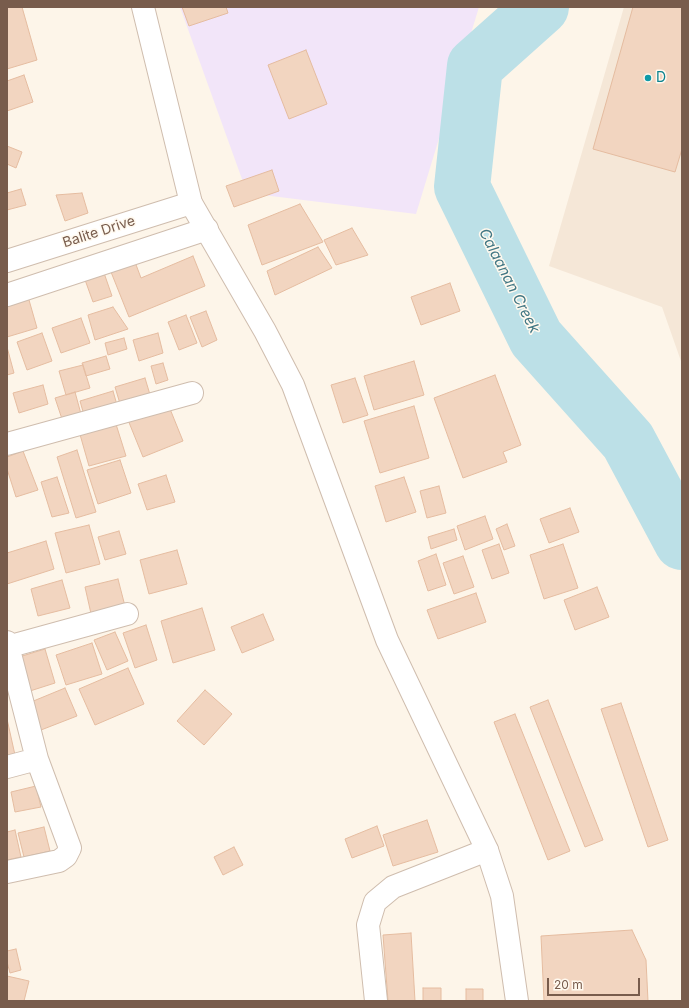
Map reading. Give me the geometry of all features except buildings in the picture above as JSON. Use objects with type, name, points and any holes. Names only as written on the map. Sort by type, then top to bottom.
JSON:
[{"type":"street","points":[[143,7],[191,203],[266,331],[293,385],[387,640],[488,850],[502,896],[517,1001]]},
{"type":"street","name":"Balite Drive","points":[[7,262],[191,203]]},
{"type":"street","points":[[7,295],[207,229]]},
{"type":"street","points":[[7,444],[192,393]]},
{"type":"street","points":[[7,872],[59,861],[66,856],[70,848],[37,759],[7,645],[127,614]]},
{"type":"street","points":[[7,767],[37,759]]},
{"type":"street","points":[[376,1001],[368,925],[374,902],[393,887],[488,850]]},
{"type":"shaded area","points":[[180,7],[479,7],[416,214],[247,193]]},
{"type":"shaded area","points":[[624,7],[682,7],[682,364],[662,307],[549,266]]},
{"type":"waterway","name":"Calaanan Creek","points":[[541,7],[475,66],[462,187],[536,338],[628,441],[682,542]]},
{"type":"place","name":"D","points":[[648,78]]}]
